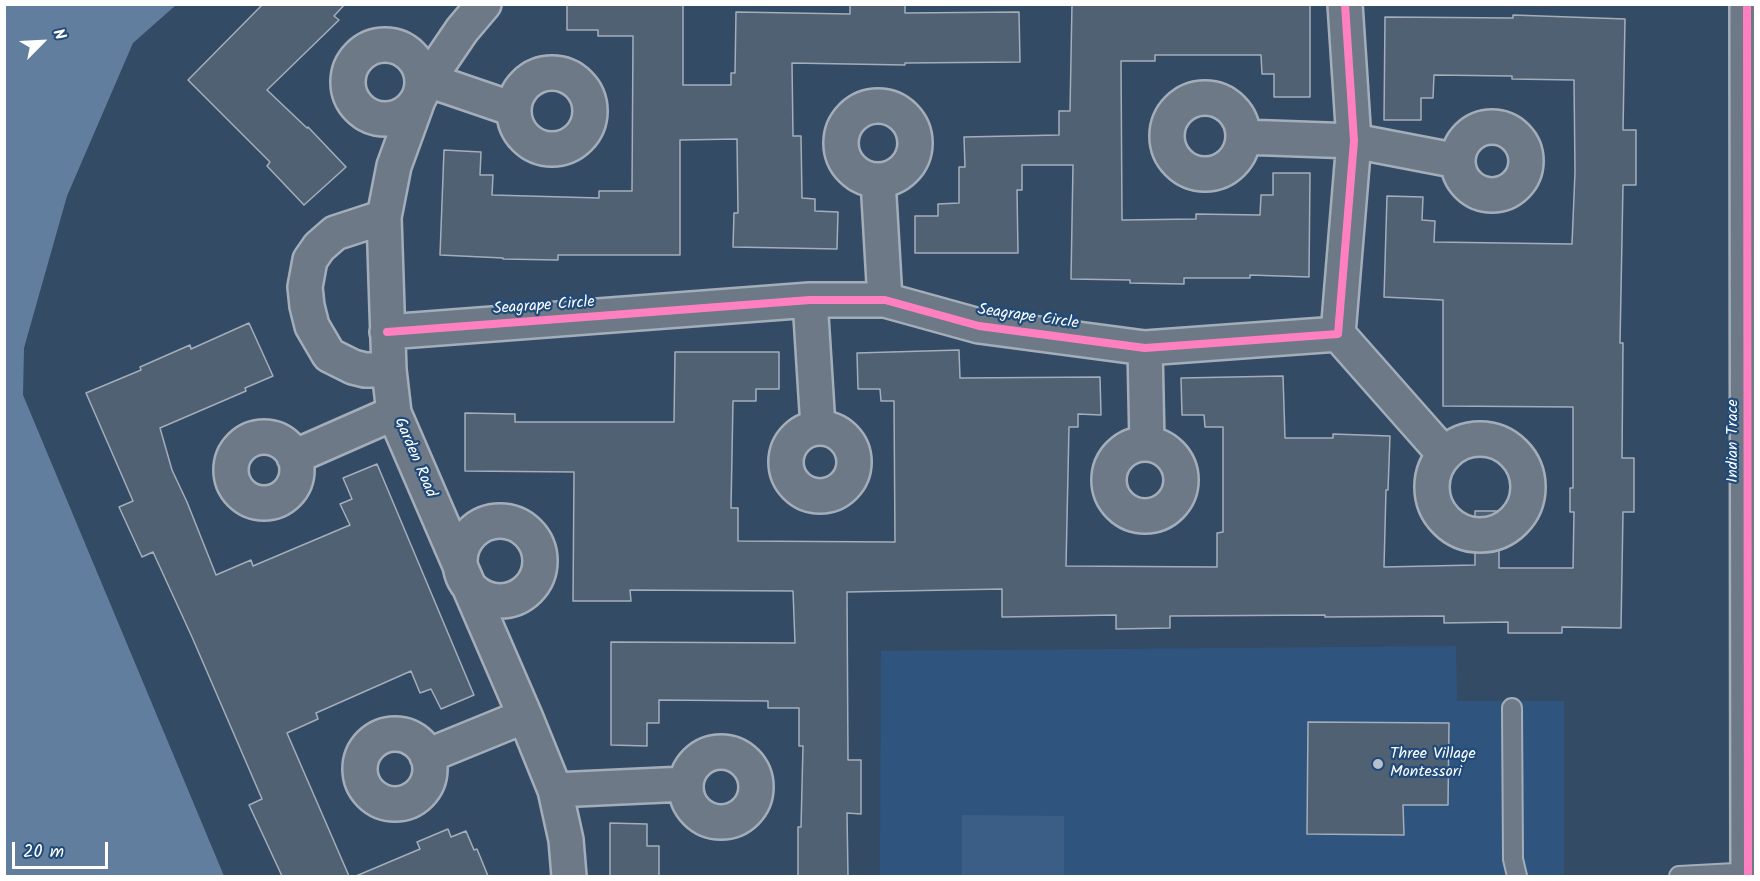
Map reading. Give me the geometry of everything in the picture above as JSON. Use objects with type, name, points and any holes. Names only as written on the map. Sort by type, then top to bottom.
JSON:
[{"type":"street","name":"Garden Road","points":[[484,4],[462,30],[423,90],[394,166],[384,217],[389,370],[394,413],[555,790],[566,840],[569,876]]},
{"type":"street","points":[[1345,4],[1354,141],[1338,334],[1444,454]]},
{"type":"street","name":"Indian Trace","points":[[1747,4],[1751,874]]},
{"type":"street","points":[[423,90],[513,109]]},
{"type":"street","points":[[1243,137],[1354,141],[1458,161]]},
{"type":"street","points":[[878,180],[885,300]]},
{"type":"street","points":[[384,217],[335,233],[319,247],[310,260],[304,287],[312,326],[329,355],[353,367],[389,370]]},
{"type":"street","points":[[810,300],[818,427]]},
{"type":"street","name":"Seagrape Circle","points":[[387,332],[810,300],[885,300],[979,326],[1145,348],[1338,334]]},
{"type":"street","points":[[1145,348],[1147,443]]},
{"type":"street","points":[[294,457],[394,413]]},
{"type":"street","points":[[427,756],[525,716]]},
{"type":"street","points":[[555,790],[685,784]]},
{"type":"lane","points":[[1512,708],[1513,859],[1516,876]]},
{"type":"lane","points":[[1679,876],[1751,874]]},
{"type":"shaded area","points":[[5,4],[176,5],[133,43],[67,196],[24,348],[23,395],[224,876],[5,876]]},
{"type":"shaded area","points":[[1456,646],[1457,701],[1564,701],[1564,876],[880,876],[881,651]]},
{"type":"shaded area","points":[[962,815],[1064,816],[1064,876],[962,876]]},
{"type":"building","points":[[263,4],[345,4],[334,16],[339,20],[267,90],[308,127],[346,167],[304,205],[267,166],[270,162],[188,80]]},
{"type":"building","points":[[567,4],[683,4],[683,85],[731,85],[731,73],[735,73],[736,12],[850,14],[850,4],[905,4],[905,13],[1019,12],[1020,62],[905,63],[905,65],[792,63],[793,136],[801,136],[802,198],[815,199],[815,211],[838,212],[837,249],[733,247],[734,213],[738,213],[737,139],[680,140],[680,255],[558,255],[558,260],[440,255],[444,150],[481,152],[480,175],[493,175],[492,195],[599,198],[599,191],[632,191],[633,36],[598,36],[598,30],[567,30]]},
{"type":"building","points":[[1072,4],[1310,4],[1310,97],[1274,97],[1274,74],[1262,74],[1261,55],[1155,55],[1155,61],[1121,61],[1122,220],[1196,219],[1196,214],[1260,215],[1261,195],[1273,195],[1273,173],[1310,173],[1309,277],[1250,275],[1250,278],[1184,278],[1184,284],[1071,279],[1073,165],[1022,165],[1022,190],[1017,190],[1018,253],[915,253],[915,216],[938,216],[938,204],[959,203],[959,167],[965,167],[964,137],[1059,135],[1059,111],[1070,111]]},
{"type":"building","points":[[1513,15],[1625,19],[1623,130],[1636,130],[1636,185],[1623,185],[1620,343],[1623,343],[1622,458],[1634,458],[1634,512],[1623,512],[1621,628],[1562,627],[1562,633],[1508,633],[1508,622],[1444,623],[1444,616],[1325,617],[1325,615],[1170,616],[1170,628],[1116,629],[1116,615],[1002,617],[1002,589],[847,592],[848,760],[861,760],[861,814],[847,813],[848,876],[798,876],[798,827],[801,827],[803,746],[799,746],[799,708],[768,708],[768,701],[659,700],[659,723],[647,723],[647,746],[611,745],[611,642],[795,643],[793,591],[630,590],[631,601],[573,601],[574,472],[465,471],[465,413],[515,414],[515,422],[674,422],[675,352],[779,352],[779,389],[756,389],[756,401],[733,401],[731,508],[738,508],[738,541],[895,542],[894,401],[881,401],[880,389],[858,389],[857,353],[959,350],[960,378],[1100,377],[1101,415],[1078,414],[1078,427],[1069,427],[1066,566],[1217,567],[1217,533],[1223,532],[1223,427],[1205,427],[1204,415],[1182,415],[1181,378],[1283,376],[1285,438],[1333,438],[1333,434],[1390,436],[1384,567],[1475,565],[1475,511],[1499,511],[1499,568],[1573,568],[1574,512],[1570,512],[1570,488],[1573,488],[1573,407],[1443,406],[1443,300],[1384,297],[1387,196],[1423,197],[1422,220],[1435,221],[1434,242],[1572,244],[1575,172],[1574,80],[1434,75],[1433,98],[1421,98],[1421,120],[1384,120],[1385,17],[1513,18]]},
{"type":"building","points":[[249,323],[273,376],[245,388],[246,391],[160,428],[172,470],[216,575],[251,560],[253,566],[350,525],[340,504],[352,499],[343,478],[377,464],[474,695],[441,709],[431,689],[420,693],[411,671],[316,713],[318,719],[287,733],[349,876],[282,876],[249,805],[262,799],[192,637],[153,552],[142,557],[119,507],[133,501],[86,393],[141,370],[140,367],[190,345],[191,349]]},
{"type":"building","name":"Three Village Montessori","points":[[1308,722],[1449,723],[1448,805],[1403,805],[1404,835],[1307,834]]},
{"type":"building","points":[[610,823],[647,824],[647,846],[659,846],[659,876],[610,876]]},
{"type":"building","points":[[448,829],[451,837],[466,831],[474,850],[477,849],[488,876],[356,876],[420,849],[417,842]]},
{"type":"cycle path","points":[[387,332],[810,300],[885,300],[979,326],[1145,348],[1338,334],[1354,141],[1345,4]]},
{"type":"cycle path","points":[[1747,4],[1748,876]]},
{"type":"place","name":"Three Village Montessori","points":[[1378,764]]}]
